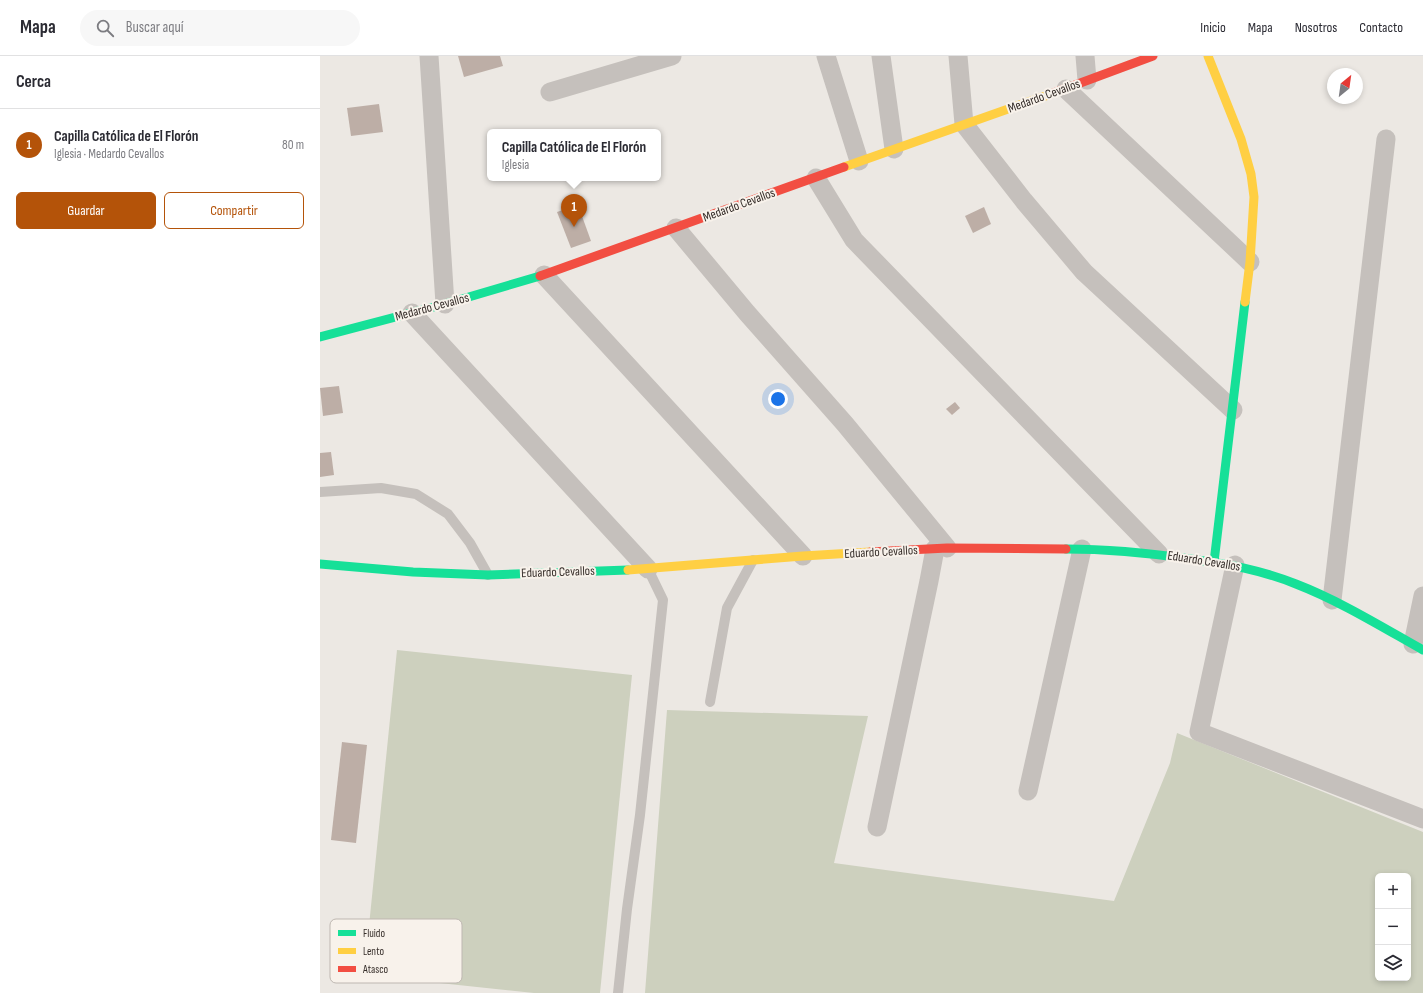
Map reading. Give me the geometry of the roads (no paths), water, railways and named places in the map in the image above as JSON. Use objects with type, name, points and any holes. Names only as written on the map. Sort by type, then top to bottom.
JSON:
[{"type":"street","points":[[429,56],[445,304]]},
{"type":"street","points":[[550,92],[672,56]]},
{"type":"street","points":[[826,56],[860,162]]},
{"type":"street","points":[[880,56],[894,149]]},
{"type":"street","points":[[958,56],[964,124],[1024,201],[1084,272],[1233,410]]},
{"type":"street","points":[[1085,56],[1087,80]]},
{"type":"street","name":"Medardo Cevallos","points":[[320,337],[445,304],[544,275],[1152,56]]},
{"type":"street","points":[[1208,56],[1241,139],[1251,174],[1254,197],[1250,262],[1214,562]]},
{"type":"street","points":[[1066,88],[1250,262]]},
{"type":"street","points":[[1332,600],[1386,139]]},
{"type":"street","points":[[816,178],[854,240],[1159,554]]},
{"type":"street","points":[[676,228],[747,314],[844,424],[941,549],[926,596],[877,827]]},
{"type":"street","points":[[544,275],[803,556]]},
{"type":"street","points":[[412,313],[648,569]]},
{"type":"street","name":"Eduardo Cevallos","points":[[320,564],[413,572],[488,575],[648,569],[754,559],[941,549],[1082,549],[1159,554],[1235,565],[1266,573],[1297,584],[1332,600],[1418,647]]},
{"type":"street","points":[[1028,791],[1082,549]]},
{"type":"street","points":[[1235,565],[1199,732],[1423,820]]},
{"type":"street","points":[[1418,647],[1423,596]]},
{"type":"lane","points":[[320,492],[382,488],[416,494],[448,514],[470,543],[488,575]]},
{"type":"lane","points":[[710,702],[727,608],[754,559]]},
{"type":"lane","points":[[618,993],[627,908],[640,815],[663,600],[648,569]]},
{"type":"place","name":"Capilla Católica de El Florón","points":[[574,227]]}]
